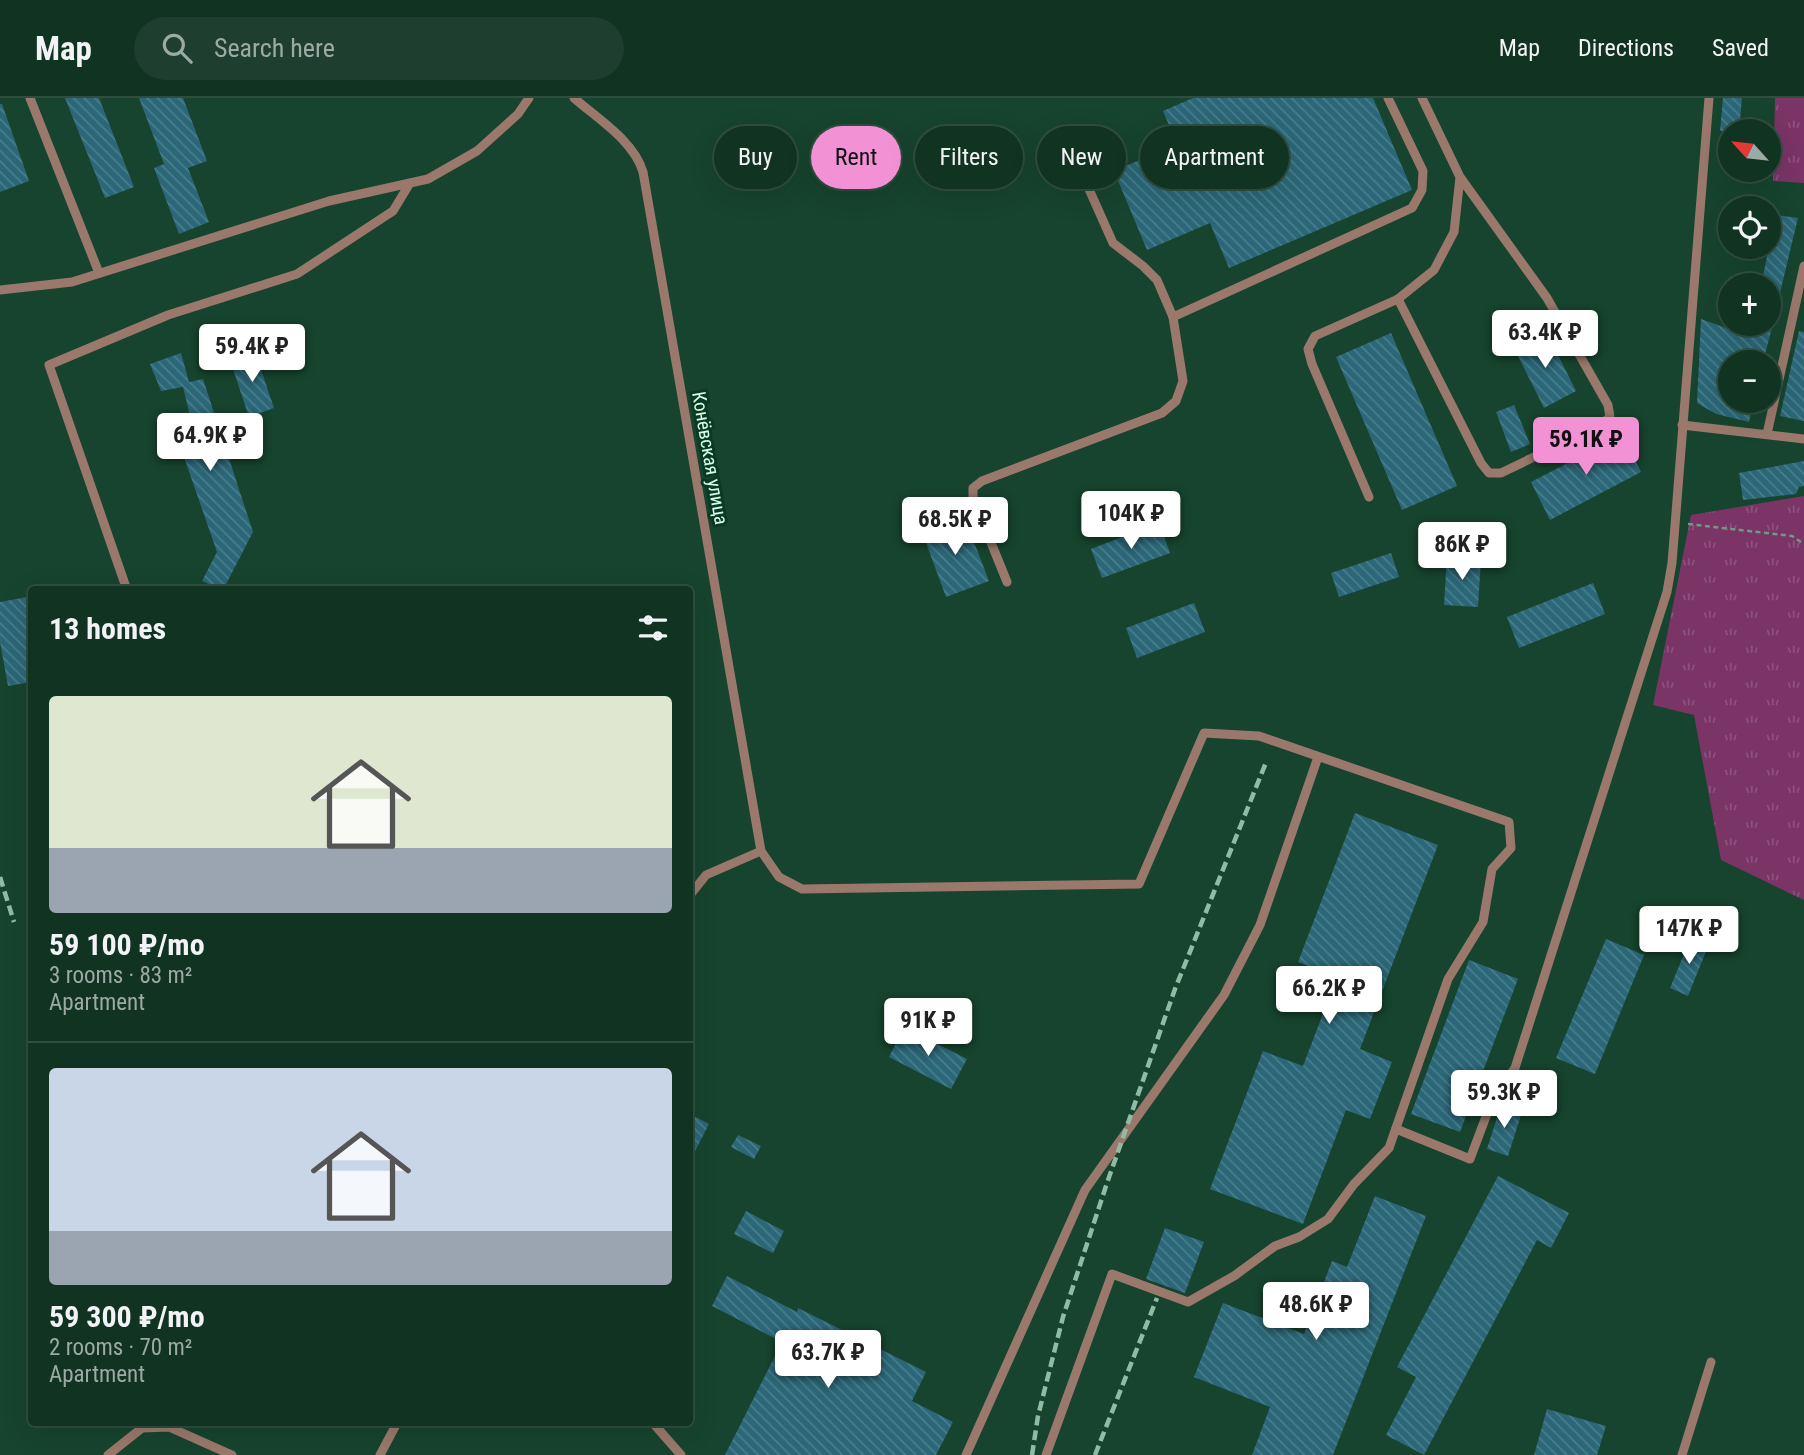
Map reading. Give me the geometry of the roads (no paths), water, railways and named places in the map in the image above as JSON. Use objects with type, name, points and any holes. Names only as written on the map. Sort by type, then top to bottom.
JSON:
[{"type":"lane","points":[[30,98],[99,273]]},
{"type":"lane","points":[[0,290],[72,282],[329,201],[428,179],[477,150],[518,114],[529,98]]},
{"type":"lane","name":"Конёвская улица","points":[[574,98],[629,146],[639,158],[643,172],[761,851]]},
{"type":"lane","points":[[1173,317],[1412,208],[1422,190],[1423,171],[1388,98]]},
{"type":"lane","points":[[1398,299],[1475,452],[1489,473],[1502,473],[1600,425],[1610,417],[1608,405],[1547,298],[1460,177],[1422,98]]},
{"type":"lane","points":[[1396,1129],[1470,1159],[1493,1098],[1516,1068],[1667,592],[1675,523],[1709,98]]},
{"type":"lane","points":[[1369,497],[1308,349],[1315,336],[1398,299],[1434,270],[1454,232],[1460,177]]},
{"type":"lane","points":[[126,586],[48,365],[168,316],[297,274],[393,211],[410,183]]},
{"type":"lane","points":[[1007,582],[974,498],[973,488],[982,481],[1162,413],[1177,401],[1183,381],[1173,317],[1157,280],[1113,243],[1089,189]]},
{"type":"lane","points":[[1767,434],[1804,266]]},
{"type":"lane","points":[[1682,425],[1804,439]]},
{"type":"lane","points":[[693,891],[706,875],[761,851],[779,877],[802,889],[1139,884],[1204,733],[1259,736],[1509,822],[1511,848],[1492,869],[1483,922],[1448,979],[1389,1148],[1354,1184],[1328,1219],[1299,1237],[1275,1246],[1234,1276],[1188,1303],[1112,1274],[1046,1455]]},
{"type":"lane","points":[[966,1455],[1085,1190],[1224,995],[1260,925],[1318,757]]},
{"type":"lane","points":[[1682,1455],[1711,1362]]},
{"type":"lane","points":[[380,1455],[395,1426]]},
{"type":"lane","points":[[656,1426],[681,1455]]},
{"type":"lane","points":[[108,1455],[142,1429],[169,1427],[232,1455]]},
{"type":"railway","points":[[1032,1455],[1038,1416],[1063,1317],[1107,1183],[1175,989],[1267,760]]},
{"type":"railway","points":[[0,877],[14,922]]},
{"type":"railway","points":[[1095,1455],[1157,1298]]}]
